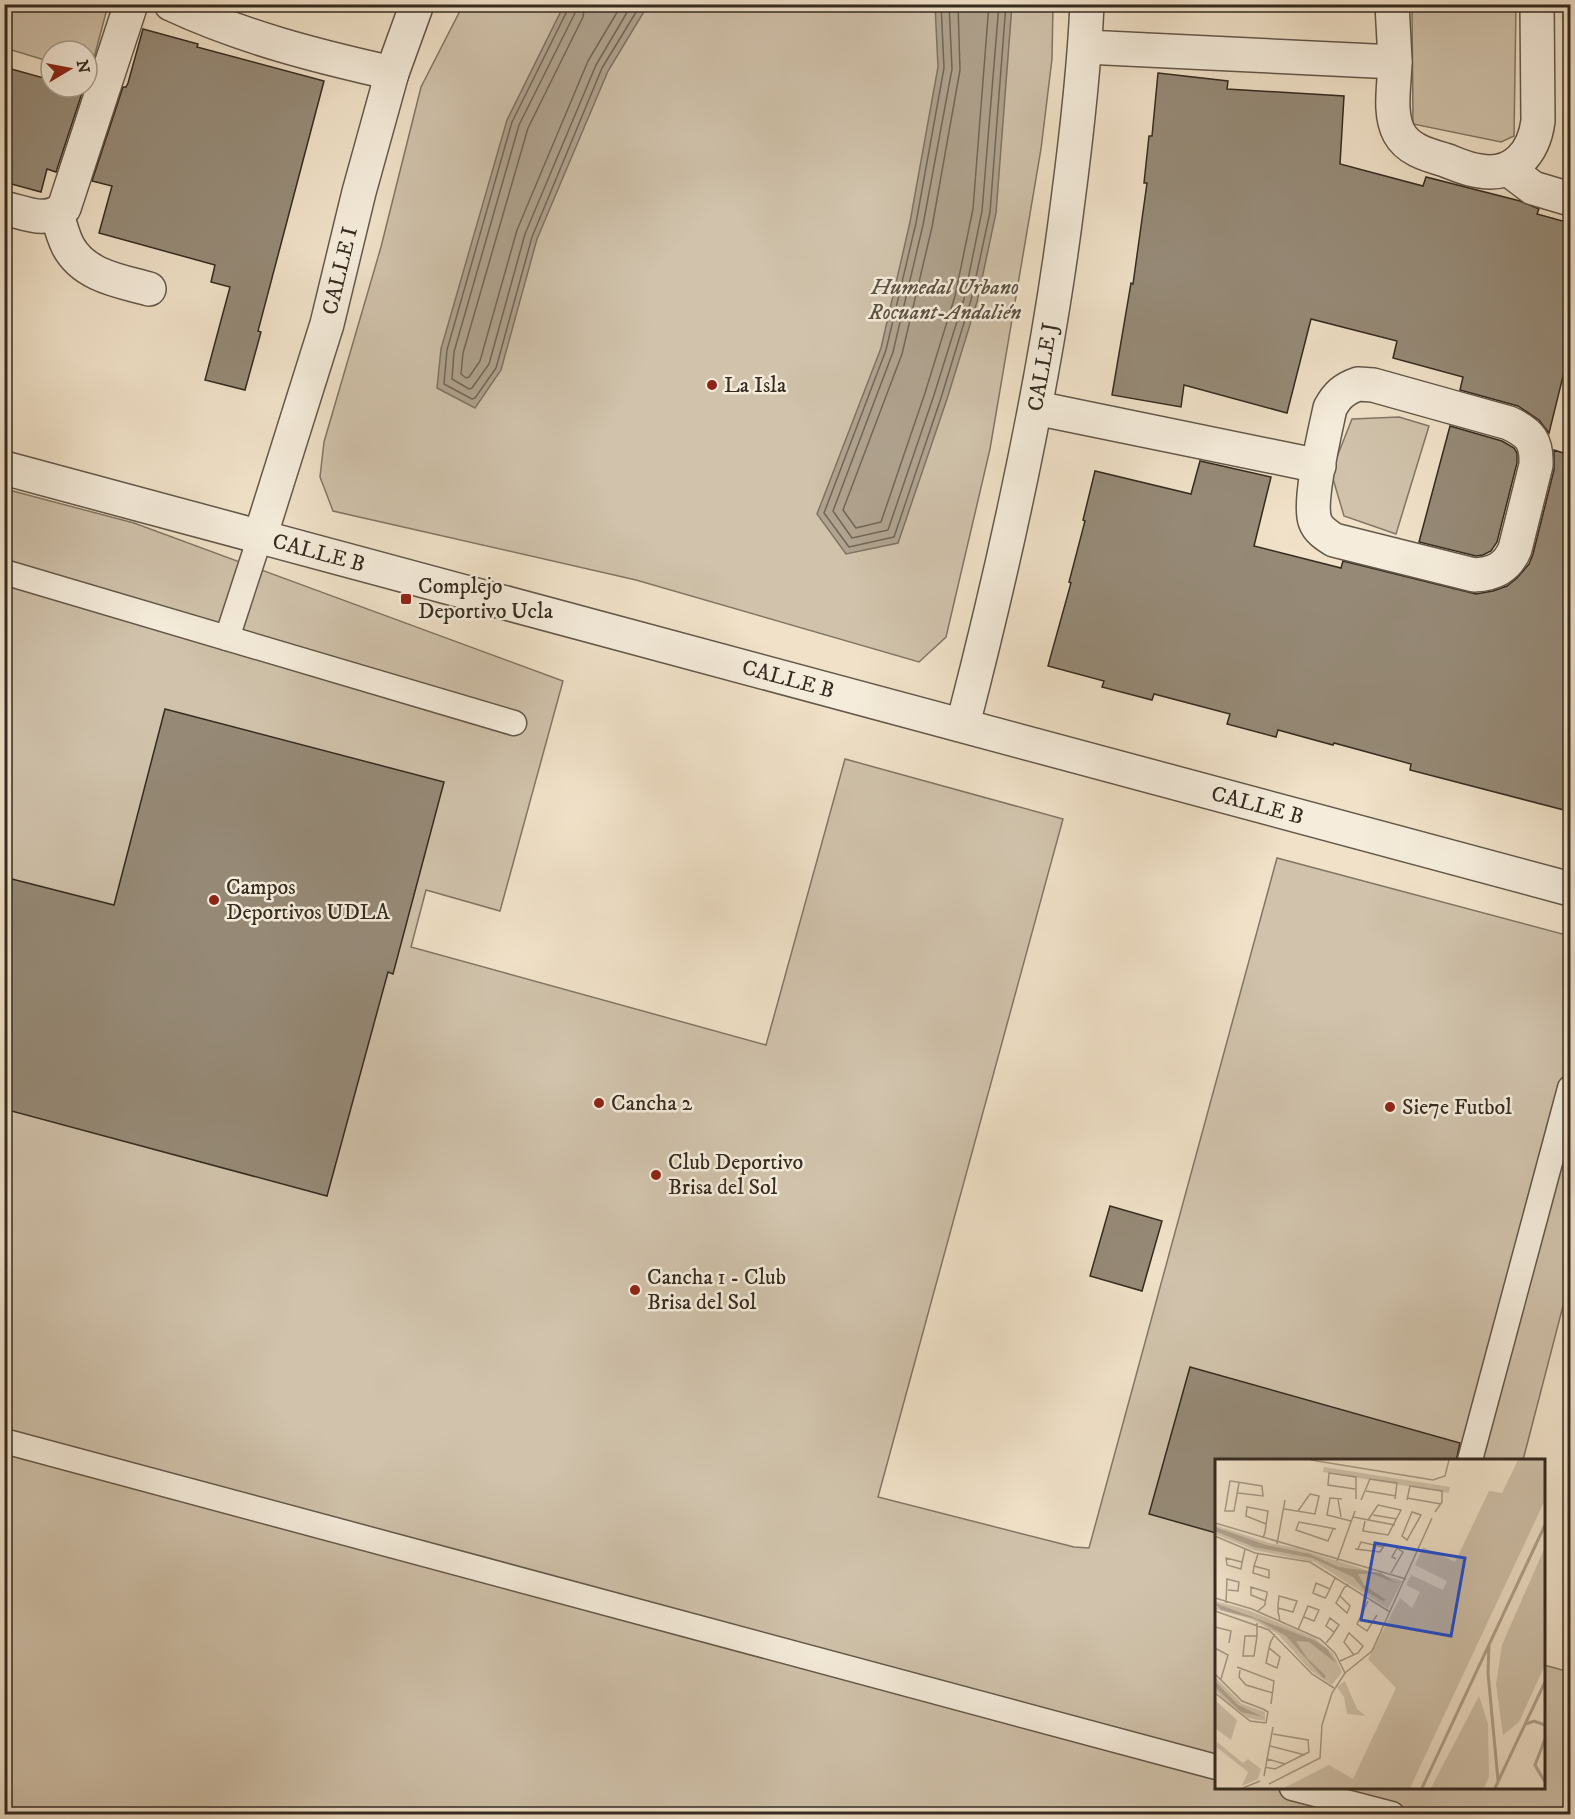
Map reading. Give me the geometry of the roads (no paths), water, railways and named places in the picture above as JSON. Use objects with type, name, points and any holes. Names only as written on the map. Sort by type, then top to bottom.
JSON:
[{"type":"street","points":[[4,208],[46,218],[57,214],[64,208],[131,4]]},
{"type":"street","points":[[171,4],[230,29],[279,45],[328,59],[392,73]]},
{"type":"street","name":"CALLE I","points":[[260,537],[327,324],[359,192],[392,73],[417,4]]},
{"type":"street","name":"CALLE J","points":[[963,724],[981,656],[1036,408],[1065,226],[1085,47],[1087,4]]},
{"type":"street","points":[[1392,4],[1395,122],[1399,134],[1408,145],[1420,152],[1478,171],[1493,173],[1508,169],[1523,158],[1537,132],[1537,4]]},
{"type":"street","points":[[1085,47],[1395,62]]},
{"type":"street","points":[[1508,169],[1533,188],[1570,199]]},
{"type":"street","points":[[57,214],[67,245],[75,257],[90,270],[106,278],[149,289]]},
{"type":"street","points":[[1358,384],[1373,385],[1509,423],[1521,429],[1531,438],[1536,451],[1536,465],[1510,561],[1499,570],[1474,575],[1334,540],[1324,534],[1316,524],[1312,513],[1319,466],[1330,408],[1335,397],[1358,384]]},
{"type":"street","points":[[1036,408],[1319,466]]},
{"type":"street","name":"CALLE B","points":[[4,468],[1570,889]]},
{"type":"lane","points":[[227,638],[260,537]]},
{"type":"lane","points":[[4,572],[514,723]]},
{"type":"lane","points":[[1471,1459],[1570,1088]]},
{"type":"lane","points":[[4,1441],[1215,1767]]},
{"type":"lane","points":[[1296,1789],[1392,1815]]},
{"type":"water","points":[[564,5],[648,5],[608,71],[537,239],[501,370],[475,408],[437,388],[441,349],[507,120]]},
{"type":"water","name":"Humedal Urbano Rocuant-Andalién","points":[[935,5],[1012,5],[996,213],[977,302],[898,543],[846,554],[817,514],[881,348],[910,222],[938,67]]},
{"type":"place","name":"La Isla","points":[[712,385]]},
{"type":"place","name":"Complejo Deportivo Ucla","points":[[406,599]]},
{"type":"place","name":"Campos Deportivos UDLA","points":[[214,900]]},
{"type":"place","name":"Cancha 2","points":[[599,1103]]},
{"type":"place","name":"Sie7e Futbol","points":[[1390,1107]]},
{"type":"place","name":"Club Deportivo Brisa del Sol","points":[[656,1175]]},
{"type":"place","name":"Cancha 1 - Club Brisa del Sol","points":[[635,1290]]}]
